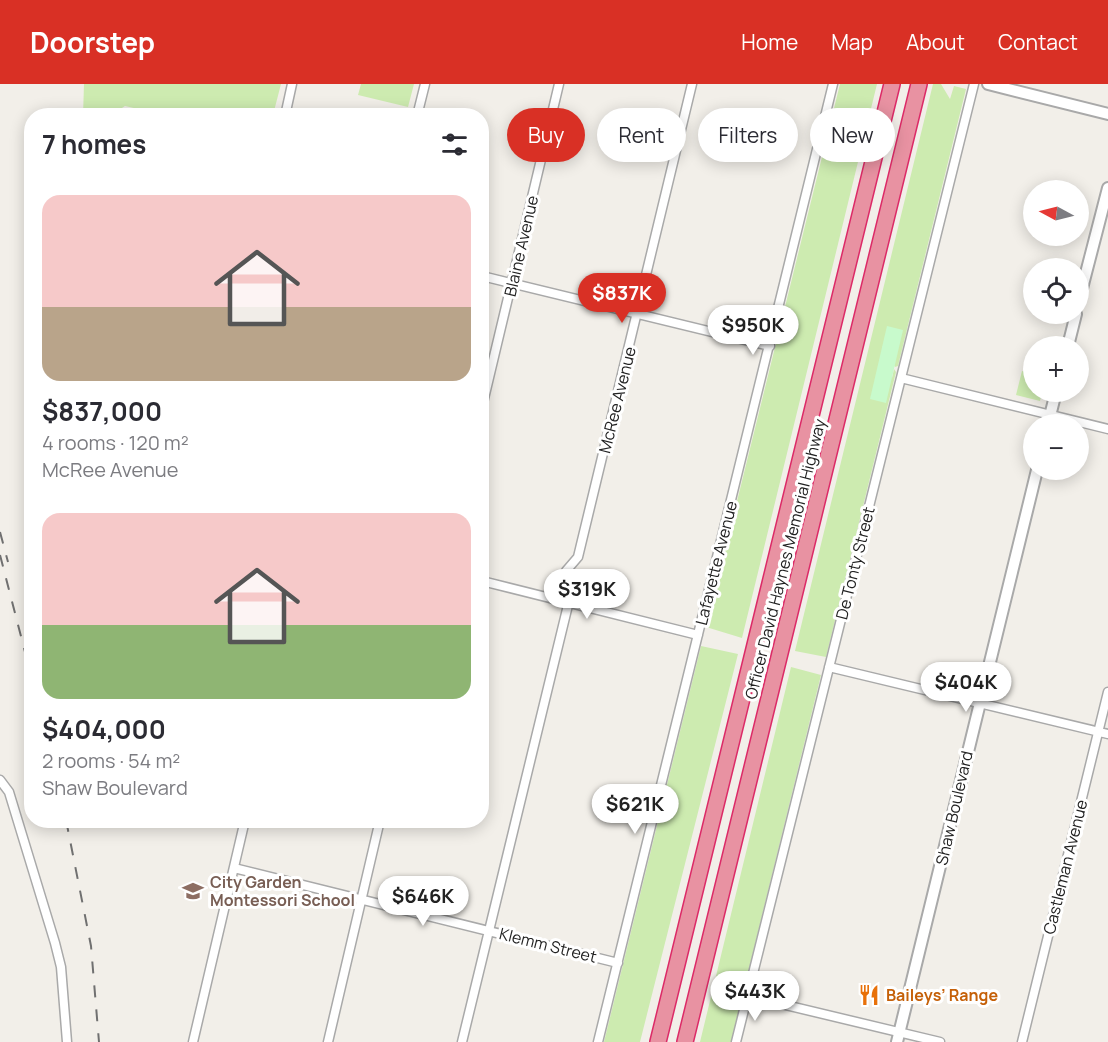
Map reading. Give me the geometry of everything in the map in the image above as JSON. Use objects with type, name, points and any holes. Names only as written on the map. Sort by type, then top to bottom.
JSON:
[{"type":"highway","name":"Officer David Haynes Memorial Highway","points":[[658,1042],[892,84]]},
{"type":"highway","name":"Officer David Haynes Memorial Highway","points":[[685,1042],[919,84]]},
{"type":"street","points":[[287,108],[292,84]]},
{"type":"street","points":[[419,108],[424,84]]},
{"type":"street","name":"Blaine Avenue","points":[[489,378],[559,84]]},
{"type":"street","name":"McRee Avenue","points":[[566,571],[578,557],[692,84]]},
{"type":"street","name":"Lafayette Avenue","points":[[598,1042],[833,84]]},
{"type":"street","name":"De Tonty Street","points":[[736,1042],[974,84]]},
{"type":"street","points":[[988,84],[1108,114]]},
{"type":"street","points":[[1089,261],[1108,188]]},
{"type":"street","points":[[489,278],[770,346]]},
{"type":"street","points":[[901,378],[1028,414]]},
{"type":"street","points":[[1089,426],[1108,429]]},
{"type":"street","name":"Shaw Boulevard","points":[[899,1037],[1034,480]]},
{"type":"street","points":[[489,583],[698,635]]},
{"type":"street","points":[[462,1042],[568,601]]},
{"type":"street","points":[[830,667],[1108,734]]},
{"type":"street","name":"Castleman Avenue","points":[[1022,1042],[1108,692]]},
{"type":"street","points":[[0,780],[9,792],[55,943],[61,967],[67,1042]]},
{"type":"street","points":[[193,1042],[243,828]]},
{"type":"street","points":[[328,1042],[378,828]]},
{"type":"street","name":"Klemm Street","points":[[234,868],[618,963]]},
{"type":"street","points":[[748,996],[899,1037],[940,1042]]},
{"type":"green space","points":[[84,84],[281,84],[275,108],[134,108],[125,106],[122,108],[83,108]]},
{"type":"green space","points":[[361,84],[414,84],[408,107],[358,95]]},
{"type":"green space","points":[[840,84],[877,84],[871,108],[834,108]]},
{"type":"green space","points":[[933,84],[941,84],[950,99],[954,86],[966,89],[898,366],[895,367],[883,346],[882,348],[892,378],[894,369],[896,372],[826,657],[795,651]]},
{"type":"green space","points":[[821,162],[858,162],[742,638],[706,627]]},
{"type":"green space","points":[[887,326],[903,330],[886,403],[870,399]]},
{"type":"green space","points":[[1022,371],[1023,397],[1016,395]]},
{"type":"green space","points":[[701,646],[738,654],[640,1042],[604,1042]]},
{"type":"green space","points":[[791,667],[821,675],[731,1042],[700,1042]]},
{"type":"railway","points":[[0,532],[8,562]]},
{"type":"railway","points":[[0,555],[24,648]]},
{"type":"railway","points":[[68,828],[91,946],[99,1042]]},
{"type":"place","name":"City Garden Montessori School","points":[[193,891]]},
{"type":"place","name":"Baileys’ Range","points":[[869,995]]}]
